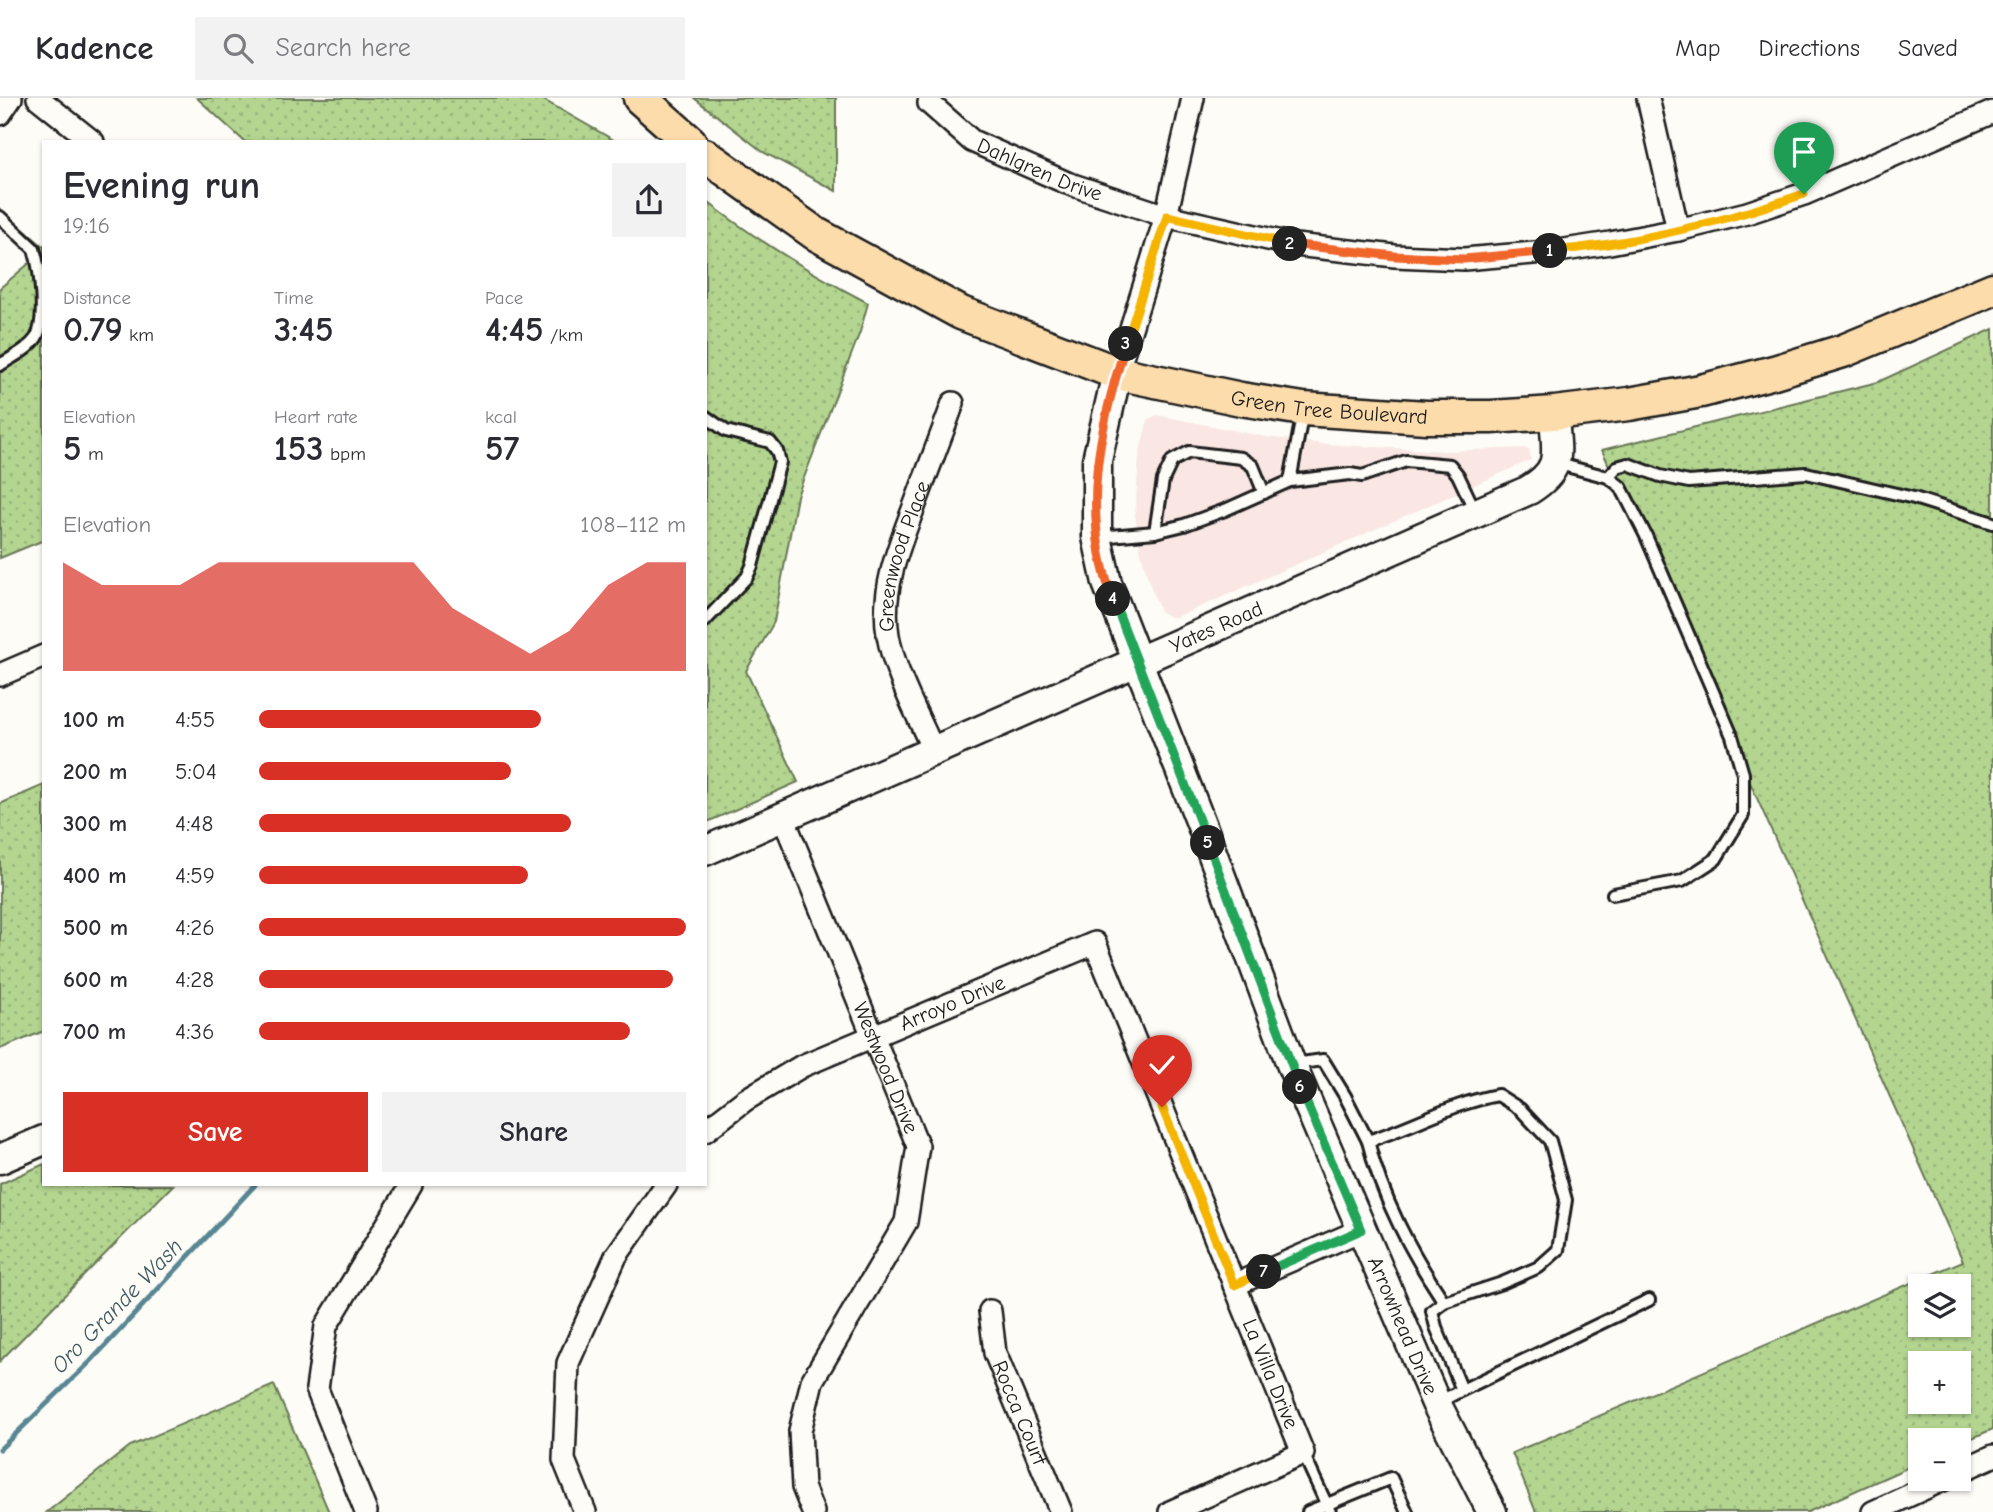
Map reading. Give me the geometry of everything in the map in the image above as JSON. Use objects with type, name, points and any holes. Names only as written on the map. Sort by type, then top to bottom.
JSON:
[{"type":"main road","points":[[640,98],[688,140]]},
{"type":"main road","name":"Green Tree Boulevard","points":[[707,156],[816,234],[961,313],[1117,373],[1303,409],[1426,417],[1554,413],[1629,404],[1701,391],[1774,372],[1854,346],[1993,289]]},
{"type":"main road","name":"Arrowhead Drive","points":[[1117,373],[1097,460],[1097,537],[1107,583],[1291,1064],[1436,1403],[1492,1512]]},
{"type":"main road","points":[[1554,413],[1555,463]]},
{"type":"main road","name":"Yates Road","points":[[707,850],[1476,514],[1543,481],[1551,473],[1555,463]]},
{"type":"main road","points":[[0,1159],[42,1141]]},
{"type":"street","points":[[0,114],[11,98]]},
{"type":"street","points":[[38,98],[90,140]]},
{"type":"street","name":"Dahlgren Drive","points":[[930,98],[929,103],[972,141],[1067,183],[1167,216],[1295,245],[1395,256],[1464,259],[1558,251],[1678,230],[1747,213],[1804,194],[1993,112]]},
{"type":"street","name":"Arrowhead Drive","points":[[1117,373],[1167,216],[1193,98]]},
{"type":"street","points":[[1648,98],[1678,230]]},
{"type":"street","name":"Greenwood Place","points":[[933,750],[895,659],[888,637],[886,611],[888,588],[902,538],[953,404]]},
{"type":"street","points":[[0,675],[42,657]]},
{"type":"street","name":"Westwood Drive","points":[[783,817],[918,1146],[906,1222],[812,1381],[800,1432],[803,1488],[813,1512]]},
{"type":"street","name":"Arroyo Drive","points":[[707,1130],[746,1100],[802,1066],[1095,943]]},
{"type":"street","name":"La Villa Drive","points":[[1095,943],[1303,1453]]},
{"type":"street","points":[[366,1512],[317,1389],[326,1326],[410,1186]]},
{"type":"street","points":[[585,1512],[564,1460],[568,1363],[616,1256],[665,1186]]},
{"type":"street","points":[[1234,1285],[1361,1230]]},
{"type":"street","name":"Rocca Court","points":[[989,1311],[995,1353],[1061,1512]]},
{"type":"street","points":[[1170,1512],[1303,1453]]},
{"type":"street","points":[[1971,1466],[1993,1456]]},
{"type":"street","points":[[1873,1512],[1919,1491]]},
{"type":"lane","points":[[0,217],[34,249],[41,312],[40,330],[36,338],[24,350],[0,365]]},
{"type":"lane","points":[[1290,481],[1303,409]]},
{"type":"lane","points":[[707,417],[726,431],[770,442],[777,451],[780,462],[747,577],[707,619]]},
{"type":"lane","points":[[1155,532],[1163,480],[1172,461],[1189,452],[1241,458],[1253,466],[1264,492]]},
{"type":"lane","points":[[1097,537],[1155,532],[1194,521],[1290,481],[1350,474],[1362,477],[1406,461],[1450,465],[1458,475],[1476,514]]},
{"type":"lane","points":[[1555,463],[1608,477],[1621,487],[1652,549],[1732,736],[1743,774],[1743,815],[1716,859],[1682,881],[1613,894]]},
{"type":"lane","points":[[1608,477],[1617,467],[1628,464],[1660,476],[1689,482],[1807,473],[1914,498],[1993,523]]},
{"type":"lane","points":[[1291,1064],[1323,1060],[1368,1141],[1376,1174],[1415,1258],[1444,1302]]},
{"type":"lane","points":[[1368,1141],[1402,1130],[1474,1099],[1498,1095],[1520,1108],[1550,1141],[1566,1200],[1558,1250],[1539,1267],[1502,1283],[1444,1302],[1432,1311],[1462,1390]]},
{"type":"lane","points":[[1436,1403],[1649,1300]]},
{"type":"lane","points":[[1303,1453],[1328,1508]]},
{"type":"lane","points":[[1308,1512],[1328,1508],[1391,1478],[1408,1512]]},
{"type":"shaded area","points":[[1157,415],[1267,437],[1323,444],[1446,451],[1525,448],[1529,450],[1531,460],[1191,611],[1170,617],[1160,611],[1151,588],[1141,554],[1135,515],[1139,456],[1148,419]]},
{"type":"green space","points":[[197,98],[540,98],[614,140],[243,140]]},
{"type":"green space","points":[[694,98],[836,98],[836,191],[763,152]]},
{"type":"green space","points":[[707,201],[784,255],[868,303],[860,332],[797,496],[774,622],[746,671],[798,782],[707,822]]},
{"type":"green space","points":[[0,209],[42,245],[42,541],[0,558],[0,288],[32,261],[26,247],[0,225]]},
{"type":"green space","points":[[1993,329],[1993,1429],[1971,1438],[1971,1428],[1908,1428],[1908,1467],[1808,1512],[1536,1512],[1512,1453],[1908,1284],[1908,1337],[1971,1337],[1971,1274],[1932,1274],[1963,1261],[1602,450],[1878,382]]},
{"type":"green space","points":[[42,786],[42,1032],[0,1049],[0,804]]},
{"type":"green space","points":[[42,1165],[42,1186],[172,1186],[0,1361],[0,1184]]},
{"type":"green space","points":[[274,1385],[329,1512],[47,1512],[130,1446]]},
{"type":"waterway","name":"Oro Grande Wash","points":[[0,1449],[90,1362],[254,1186]]},
{"type":"route","points":[[1162,1107],[1234,1285],[1361,1230],[1291,1064],[1107,583],[1097,537],[1097,460],[1104,421],[1167,216],[1295,245],[1395,256],[1464,259],[1558,251],[1678,230],[1747,213],[1804,194]]}]
